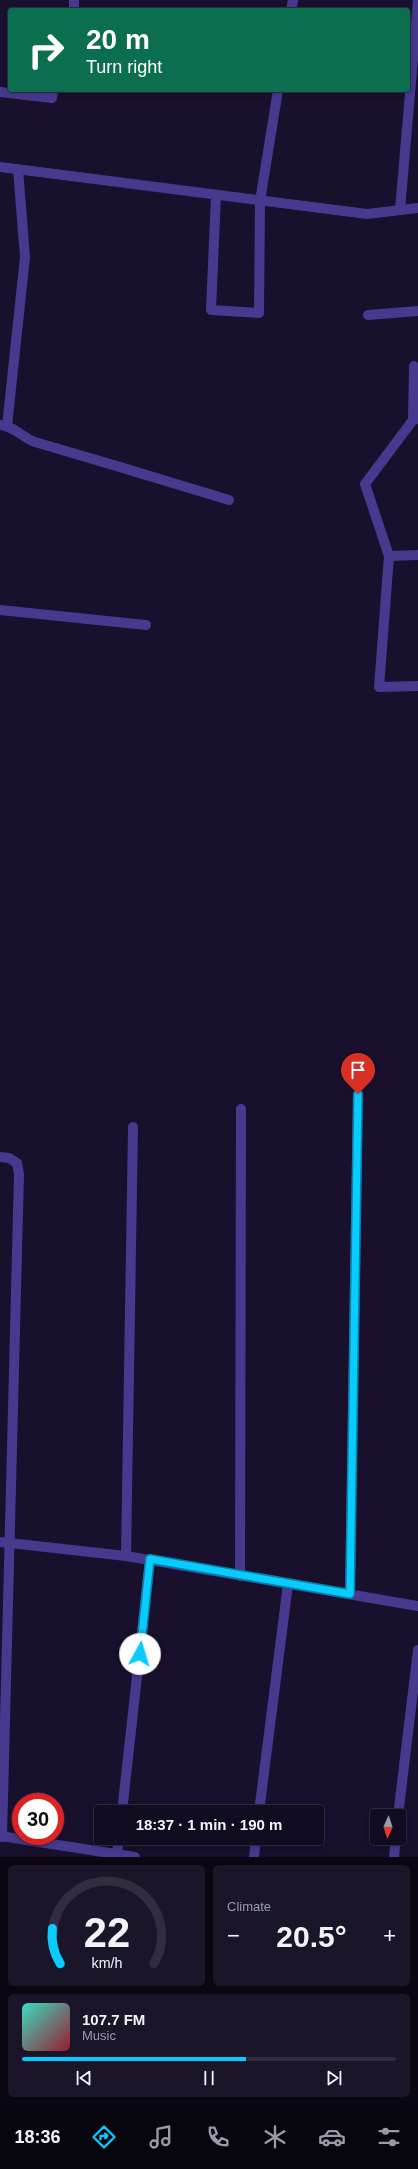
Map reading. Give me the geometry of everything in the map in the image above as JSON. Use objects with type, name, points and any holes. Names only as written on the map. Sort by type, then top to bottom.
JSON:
[{"type":"street","points":[[400,210],[415,64],[418,0]]},
{"type":"street","points":[[0,92],[52,98],[53,92]]},
{"type":"street","points":[[216,195],[211,310],[259,313],[260,201],[278,92]]},
{"type":"street","points":[[0,167],[367,214],[418,208]]},
{"type":"street","points":[[18,170],[25,257],[3,425],[33,441],[228,500]]},
{"type":"street","points":[[368,315],[418,312]]},
{"type":"street","points":[[414,366],[416,419],[365,484],[389,556],[379,687],[418,686]]},
{"type":"street","points":[[389,556],[418,554]]},
{"type":"street","points":[[0,610],[146,625]]},
{"type":"street","points":[[350,1594],[358,1094]]},
{"type":"street","points":[[240,1576],[242,1109]]},
{"type":"street","points":[[126,1556],[133,1127]]},
{"type":"street","points":[[0,1157],[9,1158],[17,1163],[19,1174],[5,1543],[1,1837],[131,1857]]},
{"type":"street","points":[[5,1543],[150,1559],[418,1606]]},
{"type":"street","points":[[123,1805],[150,1559]]},
{"type":"street","points":[[260,1805],[288,1584]]},
{"type":"street","points":[[399,1809],[418,1650]]},
{"type":"street","points":[[117,1854],[118,1845]]},
{"type":"street","points":[[254,1857],[255,1845]]},
{"type":"street","points":[[394,1857],[395,1845]]},
{"type":"route","points":[[140,1654],[150,1559],[240,1576],[350,1594],[358,1094]]}]
